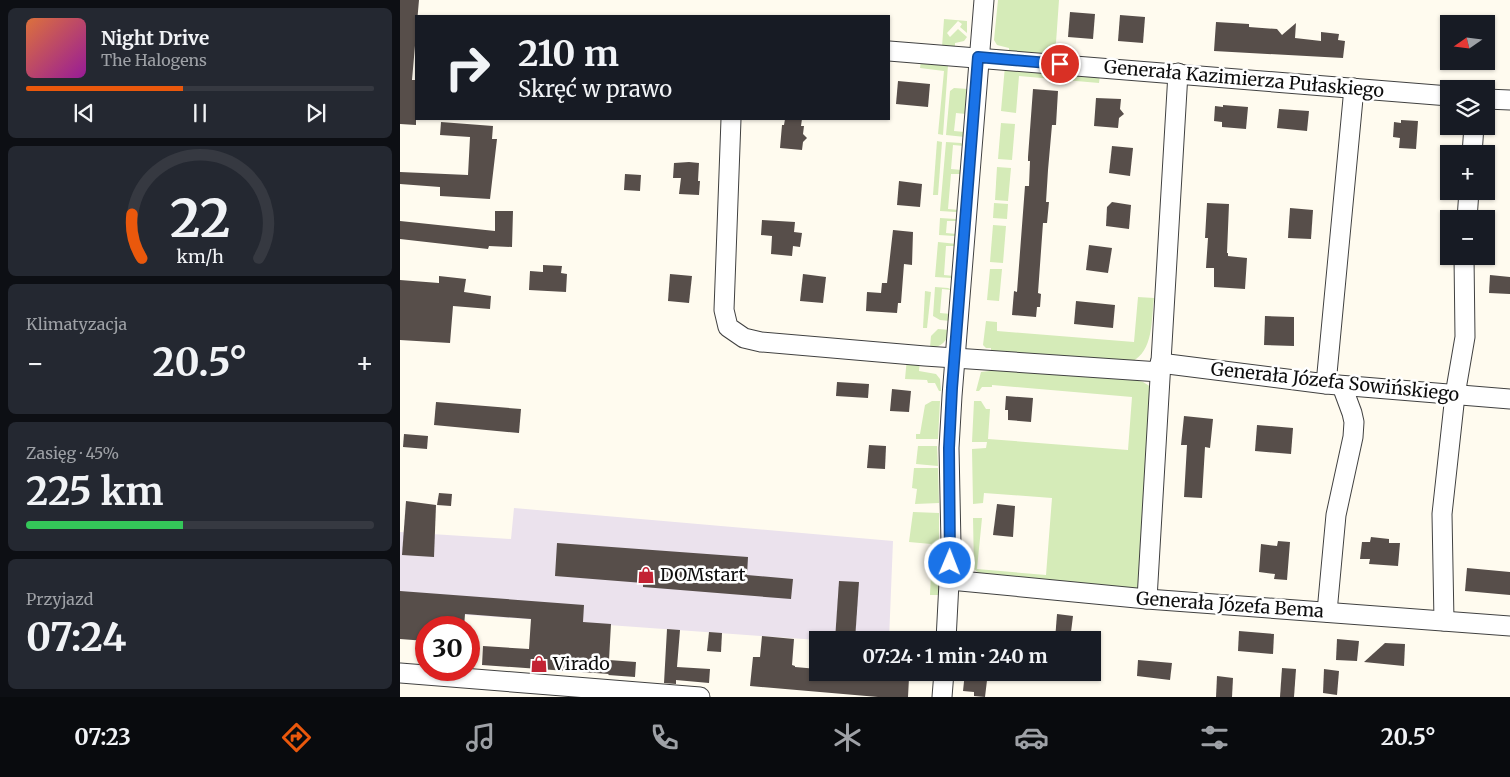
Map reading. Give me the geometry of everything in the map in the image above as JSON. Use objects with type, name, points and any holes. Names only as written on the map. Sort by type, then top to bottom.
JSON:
[{"type":"street","points":[[947,631],[951,544],[949,448],[978,57],[984,0]]},
{"type":"street","name":"Generała Kazimierza Pułaskiego","points":[[890,51],[1440,95]]},
{"type":"street","points":[[1147,599],[1178,73]]},
{"type":"street","points":[[1327,612],[1336,515],[1353,437],[1354,422],[1352,413],[1334,385],[1354,88]]},
{"type":"street","points":[[1495,99],[1510,100]]},
{"type":"street","name":"Generała Józefa Sowińskiego","points":[[731,120],[724,310],[728,327],[744,338],[761,342],[955,357],[1160,368],[1334,385],[1510,399]]},
{"type":"street","points":[[1444,621],[1442,514],[1455,394],[1465,337],[1464,265]]},
{"type":"street","name":"Generała Józefa Bema","points":[[950,580],[1147,599],[1510,626]]},
{"type":"street","points":[[400,672],[700,697]]},
{"type":"street","points":[[942,697],[943,681]]},
{"type":"shaded area","name":"DOMstart","points":[[514,508],[893,541],[889,631],[809,631],[809,639],[400,610],[400,532],[511,539]]},
{"type":"green space","points":[[998,0],[1059,0],[1055,57],[1009,52],[1009,48],[997,45],[994,40]]},
{"type":"green space","points":[[944,19],[967,21],[967,33],[960,27],[962,24],[958,21],[947,33],[950,37],[958,29],[967,37],[964,41],[955,43],[955,48],[942,47]]},
{"type":"green space","points":[[921,61],[951,63],[948,65],[943,135],[938,134],[944,71],[920,68]]},
{"type":"green space","points":[[1005,66],[1100,75],[1099,83],[1019,76],[1016,113],[1001,111]]},
{"type":"green space","points":[[954,88],[968,89],[966,114],[956,113],[954,131],[965,132],[965,137],[946,135],[950,91]]},
{"type":"green space","points":[[1001,123],[1015,124],[1012,160],[998,159]]},
{"type":"green space","points":[[937,141],[942,142],[938,195],[933,195]]},
{"type":"green space","points":[[946,142],[961,143],[964,146],[953,145],[951,169],[962,170],[962,174],[951,174],[948,209],[959,210],[956,212],[940,211]]},
{"type":"green space","points":[[997,167],[1011,168],[1008,201],[995,200]]},
{"type":"green space","points":[[994,203],[1008,204],[1007,219],[993,218]]},
{"type":"green space","points":[[940,218],[956,219],[958,221],[947,221],[946,233],[957,234],[954,236],[939,235]]},
{"type":"green space","points":[[993,225],[1006,226],[1003,263],[990,262]]},
{"type":"green space","points":[[938,242],[957,244],[956,246],[946,246],[944,275],[954,276],[951,278],[935,277]]},
{"type":"green space","points":[[990,269],[1002,269],[999,301],[987,300]]},
{"type":"green space","points":[[935,287],[952,290],[942,289],[940,313],[951,314],[950,321],[940,320],[933,316]]},
{"type":"green space","points":[[925,291],[931,292],[927,328],[923,328]]},
{"type":"green space","points":[[1138,297],[1154,298],[1148,343],[1138,357],[1131,362],[991,353],[991,348],[986,348],[983,345],[986,321],[997,322],[997,331],[1134,342]]},
{"type":"green space","points":[[938,329],[950,330],[943,343],[930,348],[931,336]]},
{"type":"green space","points":[[907,358],[920,360],[919,371],[936,374],[940,379],[941,391],[939,391],[935,383],[928,383],[927,380],[905,379]]},
{"type":"green space","points":[[990,367],[1132,379],[1143,382],[1151,387],[1138,591],[980,576],[974,569],[973,518],[982,518],[977,569],[1046,575],[1052,498],[984,493],[983,503],[973,504],[972,449],[986,448],[987,442],[972,442],[974,401],[981,401],[986,409],[990,409],[988,439],[1128,450],[1132,397],[992,385],[992,387],[982,387],[979,391],[976,391],[981,372],[989,371]]},
{"type":"green space","points":[[932,401],[940,401],[938,439],[916,439],[916,434],[920,434],[925,405]]},
{"type":"green space","points":[[918,446],[937,446],[938,466],[916,464]]},
{"type":"green space","points":[[914,468],[938,468],[939,503],[915,504],[917,489],[912,488]]},
{"type":"green space","points":[[913,512],[939,513],[939,561],[931,564],[931,544],[909,542]]},
{"type":"green space","points":[[939,570],[939,595],[930,595],[931,572]]},
{"type":"building","points":[[400,0],[419,0],[418,15],[415,15],[412,80],[415,80],[416,125],[400,124]]},
{"type":"building","points":[[1070,12],[1095,14],[1093,39],[1068,37]]},
{"type":"building","points":[[1120,15],[1145,17],[1143,43],[1118,41]]},
{"type":"building","points":[[1216,22],[1249,24],[1249,27],[1277,29],[1282,35],[1296,23],[1295,38],[1321,41],[1321,32],[1339,34],[1338,40],[1345,41],[1343,58],[1214,51]]},
{"type":"building","points":[[898,81],[930,84],[928,107],[896,104]]},
{"type":"building","points":[[1033,89],[1058,91],[1056,125],[1052,125],[1048,170],[1046,202],[1049,202],[1047,223],[1043,223],[1038,293],[1041,294],[1040,307],[1037,307],[1036,317],[1012,315],[1014,291],[1017,292],[1025,186],[1029,186],[1030,161],[1028,161],[1028,157]]},
{"type":"building","points":[[1096,98],[1121,99],[1120,109],[1124,114],[1119,118],[1118,128],[1094,126]]},
{"type":"building","points":[[1223,105],[1248,107],[1246,129],[1222,127],[1222,122],[1214,121],[1215,106],[1223,107]]},
{"type":"building","points":[[1279,109],[1309,111],[1307,131],[1277,128]]},
{"type":"building","points":[[785,120],[802,120],[801,126],[804,126],[803,134],[807,138],[803,142],[802,150],[780,148],[782,125],[784,125]]},
{"type":"building","points":[[1401,120],[1418,121],[1416,149],[1399,148],[1400,138],[1393,137],[1394,122],[1401,123]]},
{"type":"building","points":[[441,122],[493,126],[492,139],[497,139],[490,199],[440,196],[440,187],[400,184],[400,172],[468,175],[470,137],[440,135]]},
{"type":"building","points":[[1112,146],[1133,148],[1130,176],[1109,173]]},
{"type":"building","points":[[674,163],[699,163],[699,195],[679,194],[681,178],[673,178]]},
{"type":"building","points":[[625,174],[641,175],[640,191],[624,190]]},
{"type":"building","points":[[899,181],[922,184],[920,207],[897,205]]},
{"type":"building","points":[[1112,202],[1131,205],[1129,229],[1106,226],[1107,207]]},
{"type":"building","points":[[1207,203],[1229,204],[1227,253],[1228,256],[1247,258],[1245,289],[1214,287],[1214,268],[1206,268],[1208,238],[1205,238]]},
{"type":"building","points":[[1290,208],[1313,210],[1311,239],[1288,238]]},
{"type":"building","points":[[495,211],[513,211],[512,247],[489,246],[488,249],[400,239],[400,221],[495,231]]},
{"type":"building","points":[[762,220],[795,222],[794,232],[802,233],[800,247],[793,246],[792,256],[771,254],[772,236],[761,235]]},
{"type":"building","points":[[893,230],[913,232],[912,265],[904,264],[901,303],[898,303],[897,313],[866,311],[867,292],[881,293],[882,283],[887,283]]},
{"type":"building","points":[[1089,245],[1112,248],[1108,273],[1086,270]]},
{"type":"building","points":[[543,265],[562,266],[561,273],[567,274],[566,292],[529,290],[530,271],[543,272]]},
{"type":"building","points":[[670,274],[692,276],[689,303],[668,301]]},
{"type":"building","points":[[803,274],[826,277],[823,303],[800,301]]},
{"type":"building","points":[[1490,275],[1510,277],[1510,294],[1489,293]]},
{"type":"building","points":[[439,276],[466,279],[464,292],[491,296],[490,309],[453,306],[450,343],[400,340],[400,280],[439,283]]},
{"type":"building","points":[[1076,301],[1115,305],[1113,328],[1074,324]]},
{"type":"building","points":[[1265,316],[1294,317],[1294,346],[1264,345]]},
{"type":"building","points":[[837,382],[869,384],[868,398],[836,396]]},
{"type":"building","points":[[892,389],[911,391],[909,412],[890,411]]},
{"type":"building","points":[[1006,396],[1033,398],[1031,422],[1008,420],[1008,410],[1005,410]]},
{"type":"building","points":[[436,402],[521,409],[519,433],[434,425]]},
{"type":"building","points":[[1184,416],[1213,419],[1210,448],[1205,447],[1202,498],[1184,497],[1187,445],[1181,445]]},
{"type":"building","points":[[1257,425],[1293,428],[1291,454],[1255,451]]},
{"type":"building","points":[[404,434],[428,436],[427,449],[403,447]]},
{"type":"building","points":[[869,445],[886,446],[885,469],[867,468]]},
{"type":"building","points":[[439,493],[452,494],[451,506],[437,505]]},
{"type":"building","points":[[406,501],[436,505],[434,557],[402,555]]},
{"type":"building","points":[[997,504],[1015,506],[1013,537],[993,535]]},
{"type":"building","points":[[1371,537],[1389,539],[1389,543],[1400,543],[1398,566],[1369,564],[1370,559],[1360,559],[1362,542],[1370,542]]},
{"type":"building","points":[[1278,541],[1290,542],[1287,580],[1274,579],[1275,574],[1259,572],[1261,544],[1277,546]]},
{"type":"building","points":[[557,543],[748,557],[747,575],[793,579],[791,599],[643,587],[643,583],[555,576]]},
{"type":"building","points":[[1467,568],[1510,572],[1510,595],[1465,591]]},
{"type":"building","points":[[839,581],[859,582],[856,631],[836,631]]},
{"type":"building","points":[[400,591],[584,605],[583,622],[611,624],[609,660],[636,662],[635,677],[482,665],[483,646],[529,649],[531,619],[465,614],[465,616],[415,616],[415,640],[400,639]]},
{"type":"building","points":[[1057,614],[1073,616],[1071,631],[1056,631]]},
{"type":"building","points":[[667,629],[680,630],[677,667],[710,669],[709,683],[676,680],[676,684],[664,683]]},
{"type":"building","points":[[1239,631],[1274,634],[1273,654],[1238,651]]},
{"type":"building","points":[[709,632],[722,633],[721,652],[707,651]]},
{"type":"building","points":[[762,636],[794,639],[792,665],[809,668],[809,681],[909,681],[908,697],[878,697],[750,686],[753,657],[760,657]]},
{"type":"building","points":[[1337,639],[1359,641],[1357,661],[1336,660]]},
{"type":"building","points":[[1385,643],[1405,644],[1404,666],[1364,662]]},
{"type":"building","points":[[1138,660],[1172,663],[1170,680],[1137,676]]},
{"type":"building","points":[[1282,668],[1296,669],[1294,697],[1280,697]]},
{"type":"building","points":[[1324,669],[1339,671],[1337,695],[1323,693]]},
{"type":"building","points":[[1217,676],[1233,678],[1232,697],[1216,697]]},
{"type":"building","points":[[964,681],[987,681],[985,697],[974,696],[974,692],[963,691]]},
{"type":"place","name":"DOMstart","points":[[646,575]]},
{"type":"place","name":"Virado","points":[[539,664]]},
{"type":"route","points":[[950,563],[949,448],[952,388],[978,57],[1060,64]]}]
